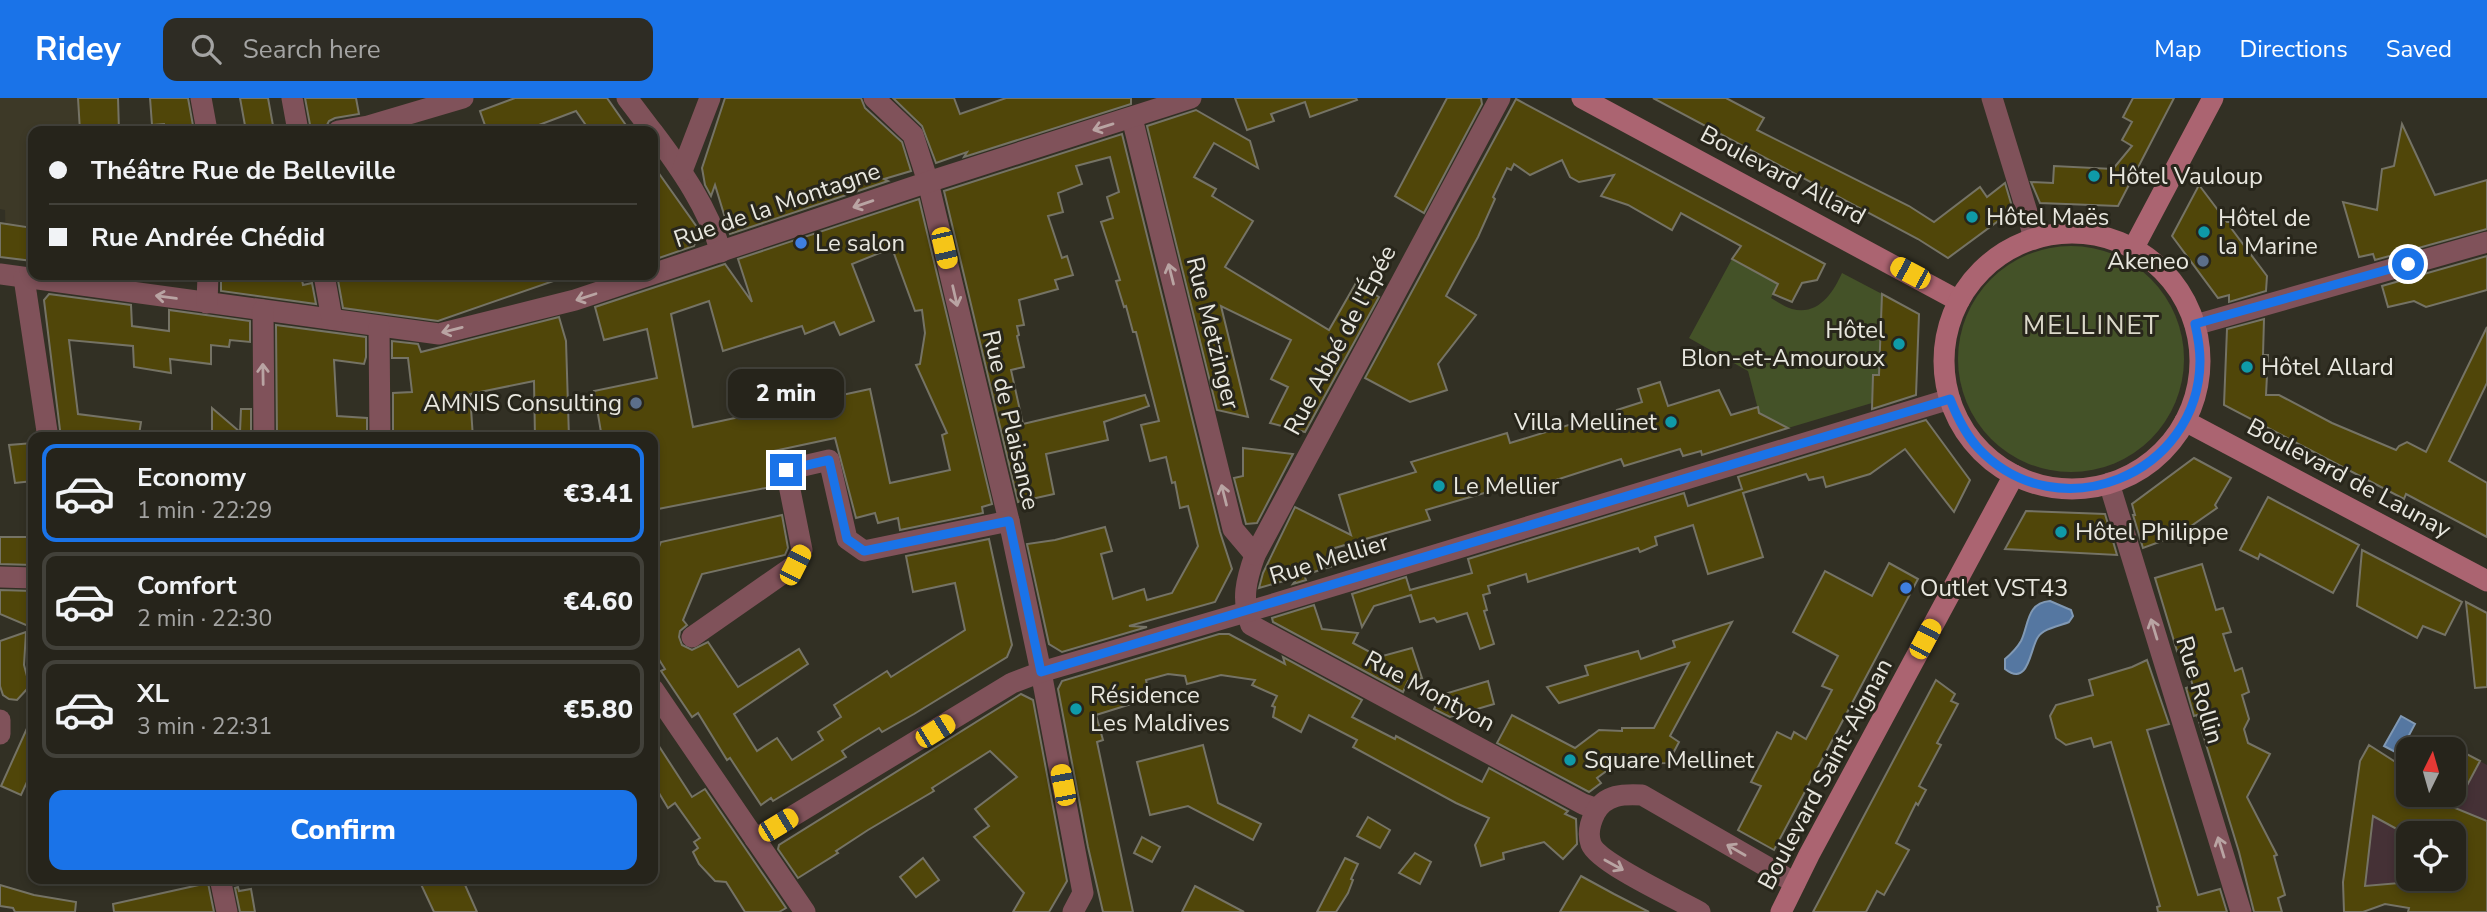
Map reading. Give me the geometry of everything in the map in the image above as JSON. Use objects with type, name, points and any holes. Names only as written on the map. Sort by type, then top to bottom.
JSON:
[{"type":"street","points":[[201,98],[206,126]]},
{"type":"street","points":[[292,98],[297,126]]},
{"type":"street","points":[[368,126],[463,98]]},
{"type":"street","points":[[627,98],[648,126]]},
{"type":"street","points":[[682,171],[710,98]]},
{"type":"street","name":"Rue de Plaisance","points":[[874,98],[913,135],[928,182],[1009,521],[1041,672],[1083,893],[1073,912]]},
{"type":"street","name":"Rue de la Montagne","points":[[658,273],[1191,98]]},
{"type":"street","name":"Rue Abbé de l'Épée","points":[[1246,611],[1244,590],[1255,555],[1500,98]]},
{"type":"street","name":"Boulevard Allard","points":[[1582,98],[1959,300]]},
{"type":"street","points":[[1992,98],[2034,239]]},
{"type":"street","points":[[2133,249],[2213,98]]},
{"type":"street","name":"Rue Metzinger","points":[[1132,118],[1233,529],[1255,555]]},
{"type":"street","points":[[658,140],[682,171],[715,233],[721,252]]},
{"type":"street","points":[[2053,235],[2092,235],[2112,239],[2133,249],[2171,280],[2186,303],[2195,324],[2200,360],[2199,380],[2185,421],[2173,440],[2158,456],[2127,477],[2085,488],[2035,484],[2014,475],[1980,450],[1957,418],[1950,399],[1944,363],[1950,323],[1959,300],[1985,267],[2008,251],[2034,239],[2053,235]]},
{"type":"street","points":[[2195,324],[2487,242]]},
{"type":"street","name":"Rue de la Montagne","points":[[0,274],[28,279]]},
{"type":"street","points":[[24,278],[47,432]]},
{"type":"street","name":"Rue de la Montagne","points":[[39,280],[439,334],[575,300],[636,280]]},
{"type":"street","points":[[207,303],[208,280]]},
{"type":"street","points":[[325,280],[332,319]]},
{"type":"street","points":[[263,310],[264,432]]},
{"type":"street","points":[[379,327],[380,432]]},
{"type":"street","name":"Rue Mellier","points":[[755,839],[1012,682],[1950,399]]},
{"type":"street","name":"Boulevard de Launay","points":[[2185,421],[2487,581]]},
{"type":"street","points":[[692,637],[795,565],[802,550],[786,470],[829,460],[847,539],[864,551],[1009,521]]},
{"type":"street","name":"Boulevard Saint-Aignan","points":[[1781,912],[2014,475]]},
{"type":"street","name":"Rue Rollin","points":[[2109,483],[2241,912]]},
{"type":"street","points":[[0,577],[28,578]]},
{"type":"street","name":"Rue Montyon","points":[[1246,611],[1251,625],[1597,809]]},
{"type":"street","points":[[658,696],[805,912]]},
{"type":"street","points":[[1699,912],[1605,860],[1591,845],[1589,828],[1597,809],[1607,800],[1621,794],[1642,795],[1795,883]]},
{"type":"street","points":[[221,884],[227,912]]},
{"type":"shaded area","points":[[0,98],[118,98],[119,126],[28,126],[28,260],[6,257],[5,210],[0,209]]},
{"type":"shaded area","points":[[2466,754],[2487,765],[2487,821],[2466,813],[2465,821],[2444,821],[2449,807],[2466,807]]},
{"type":"shaded area","points":[[2357,782],[2396,804],[2396,807],[2425,821],[2396,821],[2396,891],[2431,891],[2429,902],[2395,900],[2363,912],[2345,912],[2343,882]]},
{"type":"green space","points":[[2060,246],[2082,246],[2114,254],[2151,279],[2176,316],[2184,359],[2176,402],[2151,439],[2114,464],[2082,472],[2060,472],[2018,459],[1984,431],[1966,402],[1958,370],[1958,348],[1971,306],[1999,272],[2028,254]]},
{"type":"green space","points":[[1732,259],[1778,284],[1771,298],[1792,309],[1810,309],[1817,306],[1829,295],[1842,273],[1882,294],[1879,375],[1873,375],[1872,403],[1788,428],[1759,413],[1748,371],[1689,338]]},
{"type":"water","points":[[2050,601],[2071,610],[2073,616],[2069,622],[2041,634],[2024,670],[2013,674],[2005,669],[2005,659],[2021,641],[2032,610]]},
{"type":"water","points":[[2401,716],[2415,724],[2408,737],[2396,737],[2396,752],[2384,746]]},
{"type":"building","points":[[78,98],[118,98],[119,126],[80,126]]},
{"type":"building","points":[[150,98],[188,98],[193,126],[152,125]]},
{"type":"building","points":[[240,98],[268,98],[273,126],[245,126]]},
{"type":"building","points":[[305,98],[356,98],[359,114],[335,118],[326,126],[310,126]]},
{"type":"building","points":[[515,98],[607,98],[627,126],[586,126],[576,111],[536,126],[485,126],[480,111]]},
{"type":"building","points":[[725,98],[861,98],[865,108],[902,142],[911,171],[730,234],[715,185],[711,196],[705,185],[702,168]]},
{"type":"building","points":[[893,98],[954,98],[960,114],[1006,98],[1131,98],[1131,104],[964,157],[967,152],[936,163],[922,126]]},
{"type":"building","points":[[1235,98],[1357,100],[1310,117],[1305,102],[1271,114],[1274,121],[1247,130]]},
{"type":"building","points":[[1447,98],[1481,98],[1482,104],[1424,213],[1395,196]]},
{"type":"building","points":[[1653,98],[1726,98],[1764,118],[1757,130],[1909,206],[1934,222],[1980,187],[1987,197],[2005,183],[2013,210],[1948,258],[1918,239]]},
{"type":"building","name":"Hôtel Vauloup","points":[[2133,98],[2174,98],[2118,206],[2040,203],[2031,182],[2053,183],[2054,166],[2113,169],[2132,146],[2122,140],[2132,122],[2123,117]]},
{"type":"building","points":[[1516,99],[1825,264],[1817,280],[1802,283],[1792,302],[1773,294],[1778,284],[1732,259],[1741,246],[1681,213],[1672,230],[1628,205],[1601,196],[1614,175],[1579,182],[1570,177],[1562,160],[1530,175],[1514,164],[1511,170],[1507,168],[1478,237],[1446,296],[1476,315],[1438,364],[1447,390],[1410,402],[1365,378]]},
{"type":"building","points":[[1196,110],[1250,141],[1258,168],[1214,143],[1194,177],[1216,189],[1212,196],[1253,221],[1225,267],[1329,330],[1356,283],[1379,297],[1305,432],[1270,423],[1288,387],[1271,379],[1291,340],[1221,306],[1248,417],[1217,410],[1147,126]]},
{"type":"building","points":[[2402,124],[2435,195],[2487,180],[2487,229],[2375,260],[2373,254],[2359,257],[2343,202],[2377,210],[2382,169],[2394,166]]},
{"type":"building","points":[[1122,134],[1220,532],[1232,569],[1215,602],[1129,626],[1147,627],[1062,652],[1049,644],[1027,544],[1105,527],[1112,551],[1101,554],[1113,599],[1144,589],[1147,600],[1172,593],[1198,546],[1188,506],[1180,508],[1166,457],[1150,461],[1141,425],[1159,421],[1136,332],[1133,332],[1126,306],[1124,307],[1116,281],[1120,280],[1101,222],[1113,218],[1107,197],[1119,192],[1110,157],[1076,166],[1082,184],[1058,193],[1063,212],[1048,216],[1062,258],[1067,256],[1073,275],[1055,280],[1058,289],[1019,300],[1024,325],[1017,326],[1017,336],[1024,367],[1011,370],[1023,424],[1145,395],[1149,406],[1104,422],[1108,440],[1046,454],[1054,494],[1018,502],[944,191]]},
{"type":"building","points":[[658,172],[699,230],[694,246],[658,258]]},
{"type":"building","name":"Hôtel de la Marine","points":[[2199,185],[2227,222],[2232,222],[2231,228],[2267,276],[2266,291],[2229,302],[2229,295],[2218,298],[2172,236]]},
{"type":"building","points":[[919,199],[992,504],[982,507],[983,513],[900,530],[898,518],[878,523],[875,513],[856,518],[835,438],[769,452],[776,486],[658,509],[658,432],[601,432],[594,391],[657,378],[647,329],[604,340],[595,307],[725,264],[752,302],[738,259]],"holes":[[[892,248],[915,311],[922,310],[925,333],[920,364],[916,365],[947,433],[942,435],[950,470],[890,483],[870,389],[693,427],[671,314],[709,301],[723,351],[802,326],[805,334],[834,322],[840,335],[874,321],[852,264]]]},
{"type":"building","points":[[0,223],[28,227],[28,260],[0,257]]},
{"type":"building","points":[[2487,256],[2487,290],[2426,307],[2414,301],[2388,307],[2382,286]]},
{"type":"building","points":[[221,280],[302,280],[303,285],[312,283],[316,304],[221,291]]},
{"type":"building","points":[[338,280],[556,280],[438,321],[343,308]]},
{"type":"building","points":[[49,294],[131,305],[132,326],[169,331],[169,310],[250,321],[250,342],[230,340],[229,347],[211,345],[211,364],[170,359],[171,373],[134,367],[133,346],[69,340],[78,414],[141,422],[139,432],[60,432],[44,300]]},
{"type":"building","name":"Hôtel Blon-et-Amouroux","points":[[1882,294],[1919,314],[1916,395],[1872,409],[1873,375],[1879,375]]},
{"type":"building","points":[[559,317],[566,341],[569,432],[535,432],[534,381],[470,394],[473,432],[393,432],[393,393],[412,392],[408,358],[392,358],[392,341],[418,344],[421,352]]},
{"type":"building","points":[[2264,319],[2263,355],[2268,355],[2266,395],[2279,395],[2332,423],[2396,450],[2407,442],[2426,452],[2487,327],[2487,383],[2449,461],[2487,483],[2487,537],[2406,494],[2404,499],[2224,405],[2227,329]]},
{"type":"building","points":[[276,325],[366,337],[364,364],[334,360],[337,416],[367,418],[367,432],[277,432]]},
{"type":"building","points":[[1660,382],[1668,406],[1719,390],[1731,415],[1758,407],[1759,413],[1788,428],[1702,455],[1701,451],[1683,456],[1680,449],[1624,466],[1621,459],[1525,490],[1522,482],[1426,510],[1430,520],[1328,550],[1333,566],[1304,575],[1306,580],[1293,584],[1298,577],[1259,588],[1263,573],[1295,507],[1351,535],[1339,495],[1416,472],[1411,462],[1507,433],[1510,443],[1585,420],[1587,426],[1619,416],[1617,410],[1642,402],[1638,389]]},
{"type":"building","points":[[212,408],[240,432],[212,432]]},
{"type":"building","points":[[241,409],[251,409],[251,432],[240,432]]},
{"type":"building","points":[[1926,420],[1970,480],[1954,512],[1905,449],[1870,474],[1826,487],[1823,477],[1809,480],[1806,474],[1743,493],[1763,557],[1708,574],[1693,525],[1655,537],[1657,545],[1640,552],[1638,548],[1528,582],[1526,574],[1488,586],[1490,593],[1483,595],[1487,610],[1484,611],[1494,644],[1480,649],[1467,613],[1437,622],[1434,618],[1420,622],[1411,595],[1374,606],[1362,627],[1352,594],[1406,577],[1410,590],[1472,573],[1468,559],[1684,493],[1688,506],[1742,489],[1738,477]]},
{"type":"building","points":[[28,443],[28,482],[15,483],[9,445]]},
{"type":"building","points":[[1243,448],[1293,454],[1257,523],[1246,524],[1234,478],[1243,476]]},
{"type":"building","points":[[2194,458],[2231,478],[2215,505],[2217,508],[2171,540],[2170,538],[2143,548],[2132,504]]},
{"type":"building","points":[[2268,497],[2359,545],[2333,593],[2260,554],[2258,559],[2240,550]]},
{"type":"building","name":"Hôtel Philippe","points":[[2026,511],[2105,514],[2117,555],[2005,549]]},
{"type":"building","points":[[782,515],[788,548],[785,555],[702,574],[683,620],[687,625],[680,631],[679,637],[682,645],[692,650],[708,642],[738,687],[799,649],[808,664],[734,714],[757,751],[777,738],[792,760],[823,740],[818,732],[841,717],[834,705],[887,671],[891,677],[965,630],[955,583],[913,592],[906,556],[989,539],[1012,645],[1007,657],[882,732],[879,728],[842,751],[846,757],[773,801],[771,798],[761,805],[730,758],[727,760],[698,713],[692,717],[661,671],[665,669],[658,658],[658,550],[661,542]]},
{"type":"building","points":[[0,537],[28,537],[28,565],[0,564]]},
{"type":"building","points":[[2362,550],[2462,602],[2445,635],[2423,626],[2417,638],[2357,606]]},
{"type":"building","points":[[1889,563],[1918,579],[1774,850],[1738,830],[1761,786],[1751,782],[1777,732],[1791,739],[1794,732],[1806,739],[1832,690],[1822,686],[1838,656],[1793,632],[1825,571],[1872,596]]},
{"type":"building","points":[[2202,564],[2216,610],[2223,608],[2231,632],[2223,634],[2235,671],[2242,668],[2249,692],[2242,695],[2249,719],[2244,729],[2248,743],[2270,754],[2247,797],[2277,855],[2274,856],[2285,895],[2278,898],[2282,912],[2254,912],[2239,852],[2197,715],[2194,716],[2186,688],[2193,686],[2181,649],[2177,651],[2155,578]]},
{"type":"building","points":[[0,590],[28,591],[28,626],[0,614]]},
{"type":"building","points":[[2466,602],[2487,613],[2487,687],[2475,688]]},
{"type":"building","points":[[1314,605],[1322,629],[1358,633],[1353,643],[1379,657],[1412,648],[1422,678],[1408,681],[1403,692],[1273,622],[1272,618]]},
{"type":"building","points":[[1732,622],[1670,736],[1679,742],[1668,763],[1616,764],[1597,778],[1601,783],[1589,792],[1497,743],[1512,715],[1575,748],[1599,730],[1654,728],[1689,663],[1559,703],[1547,687],[1588,675],[1585,666],[1638,651],[1641,659],[1675,647],[1673,641]]},
{"type":"building","points":[[26,632],[24,665],[28,688],[17,700],[9,699],[3,695],[0,686],[0,641]]},
{"type":"building","points":[[1219,634],[1229,634],[1285,664],[1283,657],[1362,700],[1352,717],[1395,739],[1396,736],[1482,782],[1489,768],[1568,811],[1565,814],[1576,819],[1577,844],[1563,859],[1544,842],[1503,853],[1504,859],[1481,866],[1475,845],[1489,818],[1353,747],[1357,740],[1309,715],[1301,732],[1273,717],[1275,707],[1272,706],[1277,696],[1252,685],[1255,680],[1221,675],[1187,684],[1185,676],[1168,674],[1146,680],[1149,694],[1143,695],[1144,700],[1096,715],[1103,740],[1097,742],[1133,912],[1103,912],[1058,689],[1062,681]]},
{"type":"building","points":[[2147,660],[2169,724],[2147,730],[2198,895],[2220,889],[2227,912],[2158,912],[2157,907],[2160,906],[2111,742],[2094,747],[2091,738],[2066,745],[2056,738],[2050,716],[2056,705],[2093,695],[2089,680]]},
{"type":"building","points":[[1936,680],[1955,694],[1951,701],[1958,704],[1937,743],[1941,745],[1919,786],[1926,790],[1918,805],[1916,803],[1896,843],[1909,850],[1884,895],[1877,891],[1866,912],[1813,912]]},
{"type":"building","points":[[1488,681],[1494,704],[1450,717],[1434,709],[1441,695]]},
{"type":"building","points":[[1021,694],[1033,700],[1067,881],[1049,912],[1013,912],[1024,893],[974,837],[989,826],[975,809],[1017,777],[990,751],[932,788],[934,791],[868,830],[798,878],[778,849],[779,845]]},
{"type":"building","points":[[28,726],[28,780],[21,795],[1,786]]},
{"type":"building","points":[[658,745],[692,797],[705,789],[786,908],[779,912],[745,912],[726,882],[715,881],[699,864],[693,852],[698,848],[694,842],[700,838],[675,803],[668,808],[659,793]]},
{"type":"building","points":[[1203,745],[1218,803],[1261,824],[1253,840],[1188,806],[1150,815],[1137,762]]},
{"type":"building","points":[[2369,745],[2396,762],[2396,807],[2456,807],[2487,821],[2487,912],[2408,912],[2409,908],[2385,904],[2363,912],[2344,912],[2343,882],[2360,761]]},
{"type":"building","points":[[2466,754],[2480,761],[2466,787]]},
{"type":"building","points":[[1368,817],[1390,830],[1380,848],[1357,836]]},
{"type":"building","points":[[1142,837],[1160,847],[1152,862],[1134,853]]},
{"type":"building","points":[[1415,853],[1431,862],[1420,884],[1399,873]]},
{"type":"building","points":[[923,858],[939,880],[916,897],[900,877]]},
{"type":"building","points":[[1345,858],[1358,864],[1348,893],[1336,912],[1317,912]]},
{"type":"building","points":[[1581,876],[1614,894],[1649,912],[1560,912]]},
{"type":"building","points":[[208,884],[214,912],[114,912],[113,904]]},
{"type":"building","points":[[421,884],[465,884],[477,912],[434,912]]},
{"type":"building","points":[[0,885],[34,895],[76,902],[75,912],[15,912],[13,908],[0,906]]},
{"type":"building","points":[[1195,886],[1244,912],[1182,912]]},
{"type":"building","points":[[238,887],[239,891],[251,889],[255,912],[240,912],[235,888]]},
{"type":"place","name":"Hôtel Vauloup","points":[[2094,176]]},
{"type":"place","name":"Hôtel Maës","points":[[1972,217]]},
{"type":"place","name":"Hôtel de la Marine","points":[[2204,232]]},
{"type":"place","name":"Le salon","points":[[801,243]]},
{"type":"place","name":"Akeneo","points":[[2203,261]]},
{"type":"place","name":"Hôtel Blon-et-Amouroux","points":[[1899,344]]},
{"type":"place","name":"Hôtel Allard","points":[[2247,367]]},
{"type":"place","name":"AMNIS Consulting","points":[[636,403]]},
{"type":"place","name":"Villa Mellinet","points":[[1671,422]]},
{"type":"place","name":"Le Mellier","points":[[1439,486]]},
{"type":"place","name":"Hôtel Philippe","points":[[2061,532]]},
{"type":"place","name":"Outlet VST43","points":[[1906,588]]},
{"type":"place","name":"Résidence Les Maldives","points":[[1076,709]]},
{"type":"place","name":"Square Mellinet","points":[[1570,760]]},
{"type":"district","name":"MELLINET","points":[[2092,325]]},
{"type":"route","points":[[786,470],[829,460],[847,539],[864,551],[1009,521],[1041,672],[1950,399],[1967,435],[1991,460],[2014,475],[2035,484],[2059,488],[2085,488],[2109,483],[2127,477],[2158,456],[2173,440],[2185,421],[2199,380],[2200,360],[2195,324],[2408,264]]}]
